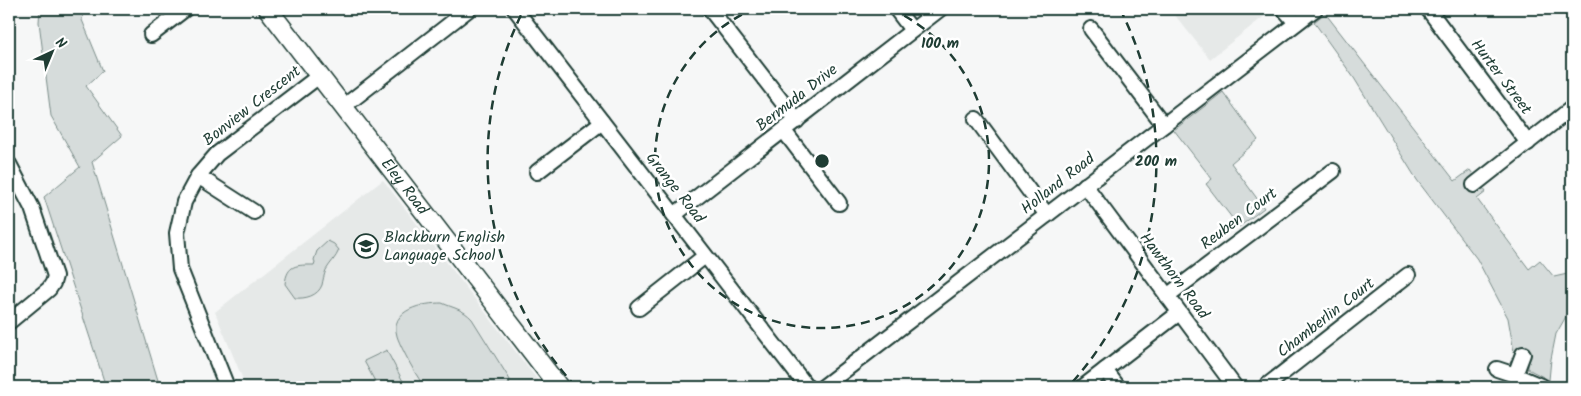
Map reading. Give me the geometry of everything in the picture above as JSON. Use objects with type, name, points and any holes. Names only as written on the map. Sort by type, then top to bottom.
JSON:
[{"type":"main road","name":"Eley Road","points":[[268,9],[559,387]]},
{"type":"street","points":[[151,35],[185,9]]},
{"type":"street","points":[[343,107],[470,9]]},
{"type":"street","name":"Grange Road","points":[[515,9],[807,387]]},
{"type":"street","points":[[710,9],[797,121]]},
{"type":"street","points":[[896,9],[912,30]]},
{"type":"street","name":"Bermuda Drive","points":[[674,215],[940,9]]},
{"type":"street","points":[[1284,9],[1296,23]]},
{"type":"street","name":"Holland Road","points":[[823,387],[1315,9]]},
{"type":"street","name":"Hurter Street","points":[[1428,9],[1528,143]]},
{"type":"street","points":[[1091,29],[1164,125]]},
{"type":"street","name":"Bonview Crescent","points":[[227,387],[180,269],[177,233],[184,202],[198,176],[216,154],[319,76]]},
{"type":"street","points":[[1474,185],[1572,108]]},
{"type":"street","points":[[976,120],[1047,215]]},
{"type":"street","points":[[537,172],[602,122]]},
{"type":"street","points":[[784,131],[839,203]]},
{"type":"street","points":[[9,164],[32,208],[55,276],[54,283],[49,289],[9,322]]},
{"type":"street","name":"Reuben Court","points":[[1167,296],[1332,171]]},
{"type":"street","points":[[198,176],[254,212]]},
{"type":"street","name":"Hawthorn Road","points":[[1085,185],[1235,387]]},
{"type":"street","points":[[639,308],[705,256]]},
{"type":"street","name":"Chamberlin Court","points":[[1265,387],[1408,275]]},
{"type":"street","points":[[1083,387],[1179,313]]},
{"type":"street","points":[[1515,375],[1523,354]]},
{"type":"street","points":[[1497,369],[1543,387]]},
{"type":"street","points":[[1105,370],[1118,387]]},
{"type":"shaded area","points":[[40,9],[84,9],[82,20],[103,71],[86,86],[122,136],[92,162],[160,387],[106,387],[44,197],[80,167],[51,116],[39,22]]},
{"type":"shaded area","points":[[1170,9],[1263,9],[1267,14],[1210,59]]},
{"type":"shaded area","points":[[1325,13],[1455,181],[1470,170],[1486,192],[1477,199],[1529,269],[1540,260],[1554,277],[1572,273],[1572,306],[1556,334],[1549,380],[1528,369],[1528,357],[1514,352],[1508,318],[1477,259],[1417,180],[1354,78],[1314,22]]},
{"type":"shaded area","points":[[1223,92],[1258,140],[1231,163],[1264,208],[1239,227],[1206,184],[1212,179],[1174,130]]},
{"type":"shaded area","name":"Blackburn English Language School","points":[[383,180],[543,387],[246,387],[215,312]]},
{"type":"shaded area","points":[[328,241],[339,250],[326,270],[320,289],[311,296],[295,298],[285,284],[288,273],[294,267],[314,265],[317,251]]},
{"type":"shaded area","points":[[442,303],[461,311],[472,319],[510,380],[508,387],[423,387],[400,343],[396,327],[398,319],[410,309],[426,304]]},
{"type":"shaded area","points":[[387,350],[406,387],[378,387],[364,361]]},
{"type":"place","name":"Blackburn English Language School","points":[[366,246]]}]
